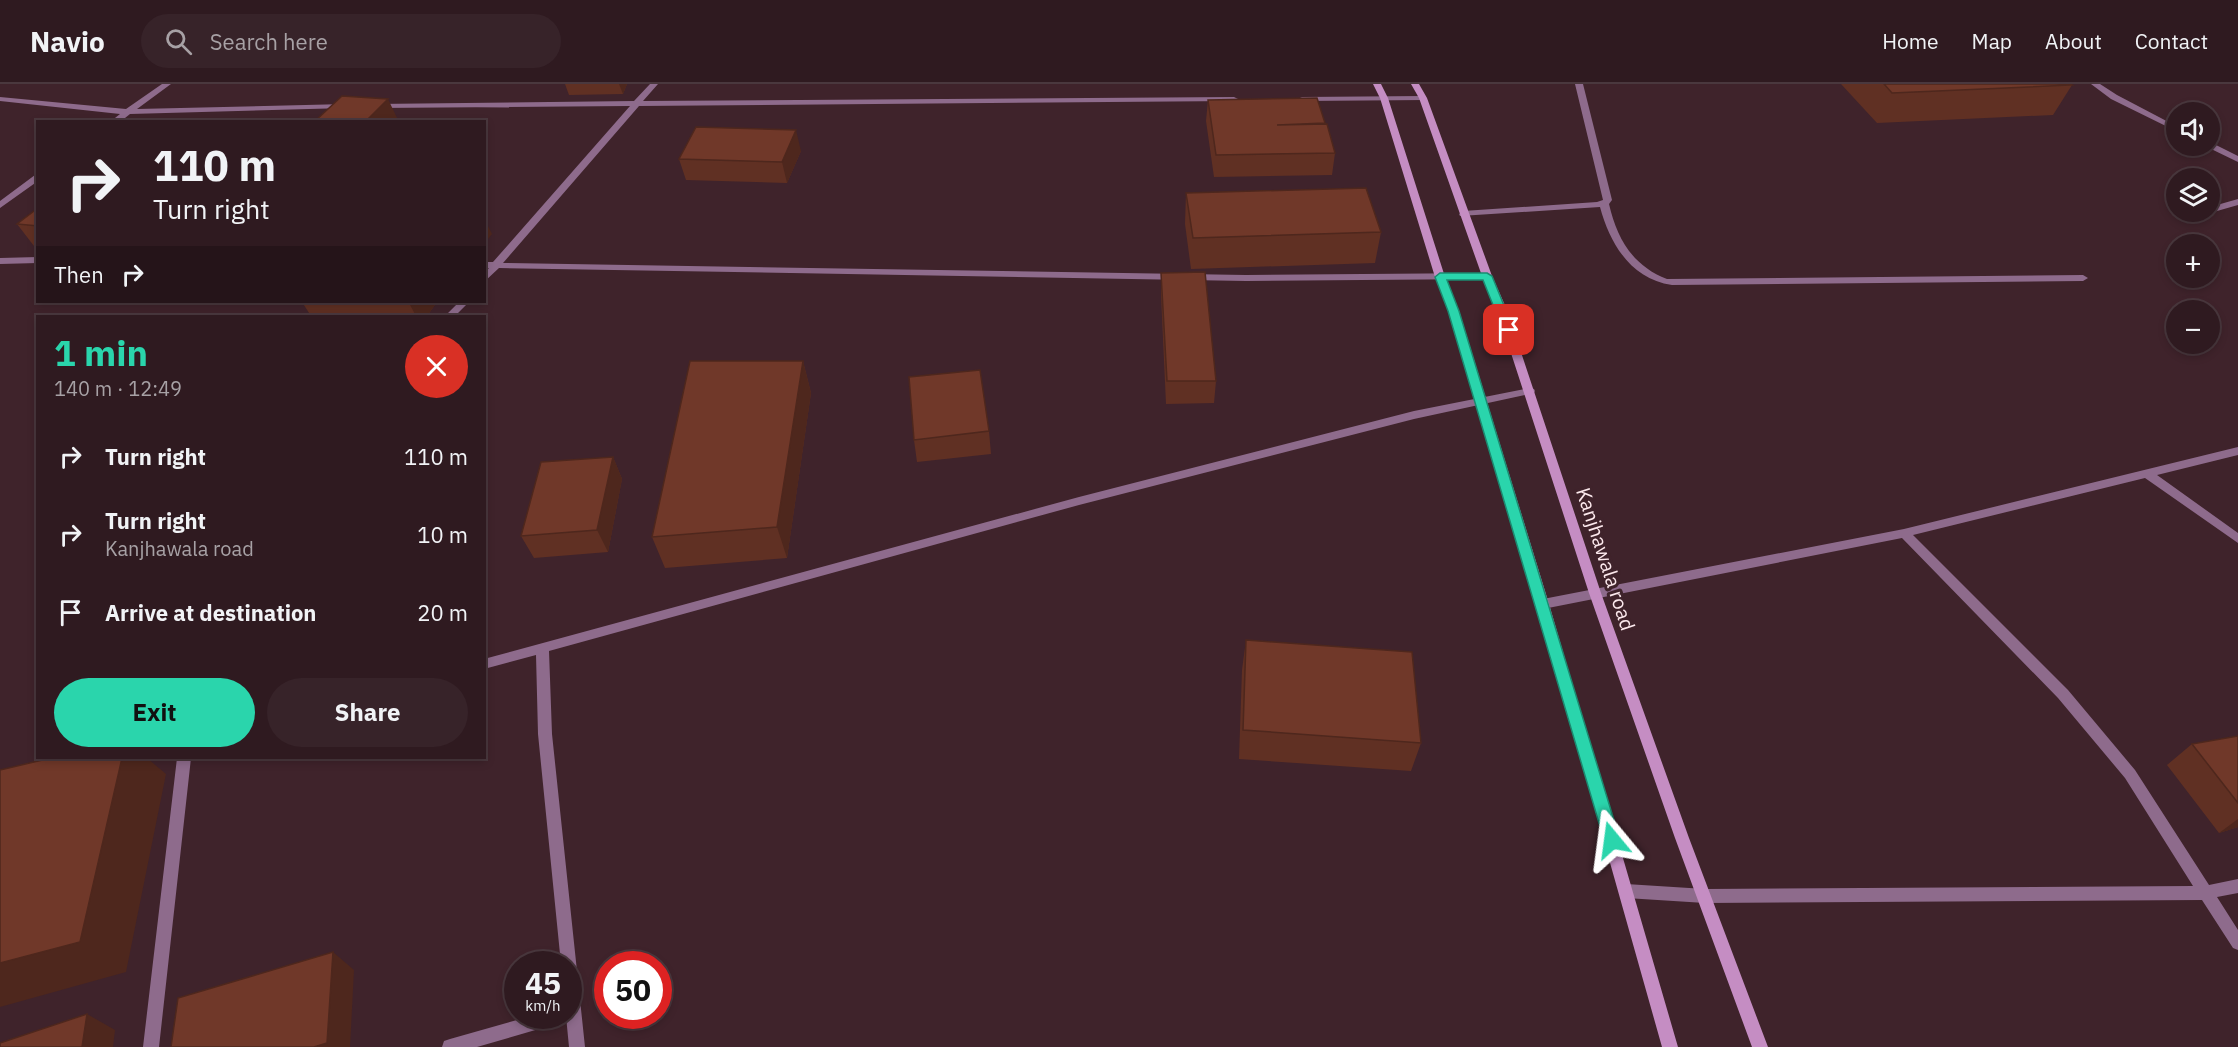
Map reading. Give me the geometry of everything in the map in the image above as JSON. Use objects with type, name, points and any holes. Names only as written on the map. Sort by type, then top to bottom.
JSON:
[{"type":"main road","points":[[1377,84],[1384,98],[1440,277],[1454,311],[1543,604],[1670,1047]]},
{"type":"main road","name":"Kanjhawala road","points":[[1415,84],[1423,98],[1463,214],[1502,310],[1595,593],[1682,838],[1760,1047]]},
{"type":"street","points":[[117,120],[167,84]]},
{"type":"street","points":[[486,277],[654,84]]},
{"type":"street","points":[[1463,214],[1604,204],[1608,200],[1579,84]]},
{"type":"street","points":[[2095,84],[2114,97],[2166,124]]},
{"type":"street","points":[[1289,99],[1423,98]]},
{"type":"street","points":[[0,99],[127,112],[464,104],[1242,99]]},
{"type":"street","points":[[2220,150],[2238,159]]},
{"type":"street","points":[[0,204],[36,178]]},
{"type":"street","points":[[2220,207],[2238,202]]},
{"type":"street","points":[[1604,204],[1609,226],[1629,259],[1644,272],[1665,282],[2083,278]]},
{"type":"street","points":[[0,261],[36,260]]},
{"type":"street","points":[[486,265],[1246,278],[1487,276]]},
{"type":"street","points":[[451,315],[463,303]]},
{"type":"street","points":[[486,663],[1079,501],[1480,400],[1530,391]]},
{"type":"street","points":[[1543,604],[1904,533],[2238,452]]},
{"type":"street","points":[[2146,473],[2238,539]]},
{"type":"street","points":[[1904,533],[2063,693],[2130,774],[2238,944]]},
{"type":"street","points":[[542,647],[545,734],[565,951]]},
{"type":"street","points":[[151,1047],[184,759]]},
{"type":"street","points":[[1626,891],[1705,896],[2205,893],[2238,886]]},
{"type":"street","points":[[450,1047],[512,1029]]},
{"type":"street","points":[[574,1029],[577,1047]]},
{"type":"building","points":[[1884,84],[2070,84],[2072,85],[1892,93]]},
{"type":"building","points":[[342,96],[388,99],[367,120],[316,120]]},
{"type":"building","points":[[1317,98],[1325,123],[1277,125],[1327,124],[1335,153],[1216,155],[1208,100]]},
{"type":"building","points":[[696,127],[796,130],[782,162],[679,159]]},
{"type":"building","points":[[1366,188],[1381,232],[1193,238],[1186,193]]},
{"type":"building","points":[[36,210],[36,226],[17,224]]},
{"type":"building","points":[[1205,272],[1216,381],[1167,381],[1161,273]]},
{"type":"building","points":[[690,361],[803,361],[777,527],[652,537]]},
{"type":"building","points":[[980,370],[989,431],[914,440],[909,377]]},
{"type":"building","points":[[613,457],[597,530],[521,536],[541,462]]},
{"type":"building","points":[[1246,640],[1412,652],[1421,743],[1243,730]]},
{"type":"building","points":[[2238,736],[2238,803],[2192,744]]},
{"type":"building","points":[[47,759],[122,759],[80,942],[0,963],[0,770]]},
{"type":"building","points":[[333,952],[327,1043],[314,1047],[171,1047],[178,998]]},
{"type":"building","points":[[87,1014],[82,1047],[0,1047],[0,1043]]},
{"type":"route","points":[[1509,330],[1487,276],[1440,277],[1454,311],[1612,840]]}]
